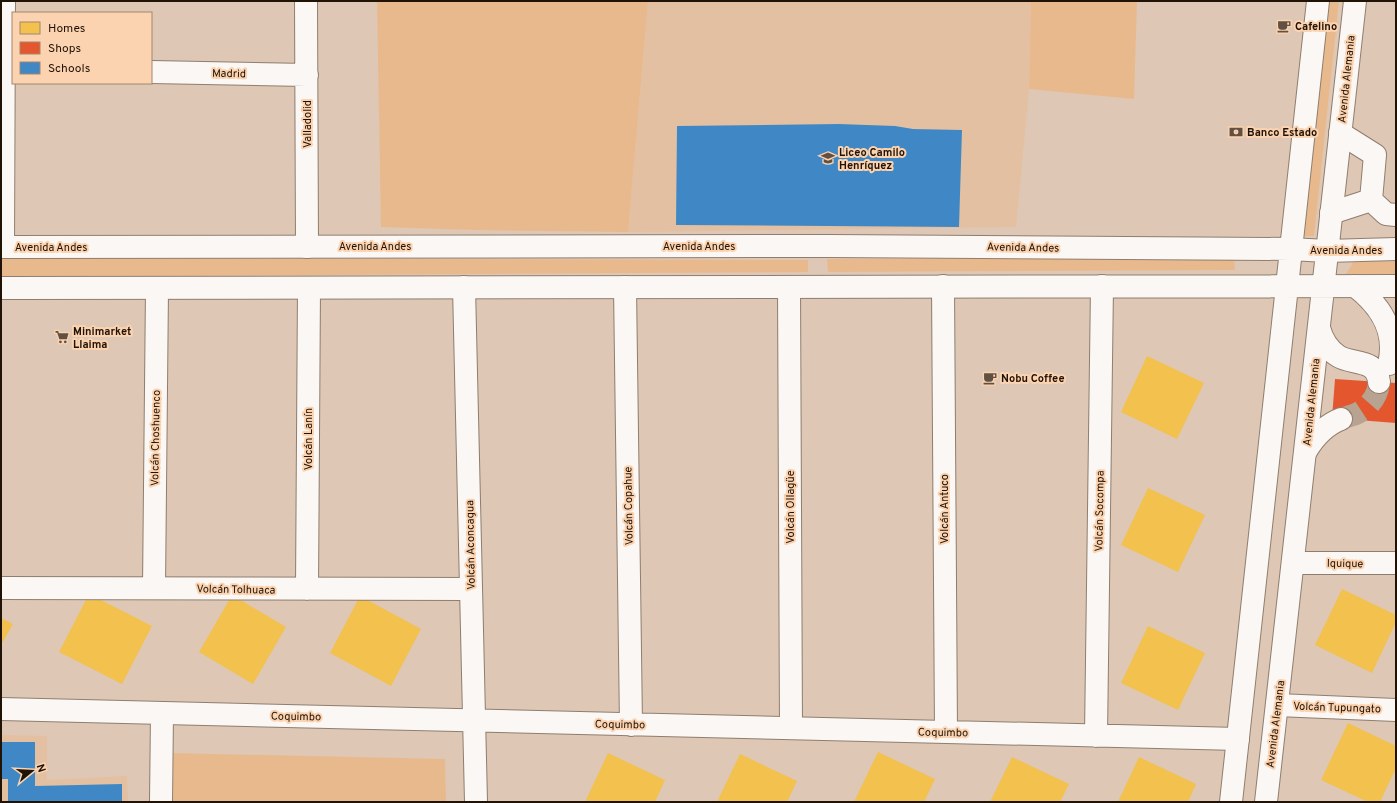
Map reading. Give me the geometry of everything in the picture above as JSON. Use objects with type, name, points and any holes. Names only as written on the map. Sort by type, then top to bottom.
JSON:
[{"type":"street","points":[[2,247],[8,70],[4,1]]},
{"type":"street","name":"Valladolid","points":[[306,1],[308,247]]},
{"type":"street","points":[[1231,802],[1318,1]]},
{"type":"street","name":"Avenida Alemania","points":[[1266,802],[1355,1]]},
{"type":"street","name":"Madrid","points":[[152,72],[307,75]]},
{"type":"street","points":[[1340,133],[1375,155],[1371,200]]},
{"type":"street","points":[[1331,213],[1371,200]]},
{"type":"street","points":[[1371,200],[1386,214],[1396,215]]},
{"type":"street","name":"Avenida Andes","points":[[2,247],[830,246],[1290,249],[1327,251],[1396,250]]},
{"type":"street","name":"Volcán Antuco","points":[[942,286],[946,732]]},
{"type":"street","name":"Volcán Socompa","points":[[1096,736],[1102,286]]},
{"type":"street","points":[[1319,328],[1321,336],[1332,351],[1346,359],[1369,365],[1375,370],[1386,370],[1392,353],[1389,329],[1375,304],[1355,286]]},
{"type":"street","points":[[1,288],[1396,286]]},
{"type":"street","name":"Volcán Aconcagua","points":[[464,287],[476,802]]},
{"type":"street","name":"Volcán Copahue","points":[[625,287],[631,725]]},
{"type":"street","name":"Volcán Ollagüe","points":[[789,287],[791,728]]},
{"type":"street","name":"Volcán Choshuenco","points":[[154,588],[157,288]]},
{"type":"street","name":"Volcán Lanín","points":[[307,589],[309,288]]},
{"type":"street","points":[[1306,451],[1313,439],[1323,429],[1333,422],[1341,419]]},
{"type":"street","name":"Iquique","points":[[1293,563],[1396,563]]},
{"type":"street","name":"Volcán Tolhuaca","points":[[1,588],[471,589]]},
{"type":"street","name":"Volcán Tupungato","points":[[1277,706],[1396,710]]},
{"type":"street","name":"Coquimbo","points":[[1,709],[1238,739]]},
{"type":"street","points":[[161,802],[162,713]]},
{"type":"street","points":[[1238,739],[1256,749],[1270,763]]},
{"type":"shaded area","points":[[377,1],[648,1],[628,232],[381,227]]},
{"type":"shaded area","name":"Liceo Camilo Henríquez","points":[[648,1],[1031,1],[1029,89],[1016,227],[628,232]]},
{"type":"shaded area","points":[[1031,1],[1137,1],[1134,99],[1029,89]]},
{"type":"shaded area","points":[[1324,1],[1339,1],[1314,236],[1301,236]]},
{"type":"shaded area","points":[[1,258],[808,260],[808,272],[1,277]]},
{"type":"shaded area","points":[[1234,258],[1235,270],[828,272],[827,259]]},
{"type":"shaded area","points":[[1354,261],[1396,261],[1396,274],[1346,274]]},
{"type":"shaded area","points":[[1,735],[47,736],[47,780],[127,776],[128,802],[1,802]]},
{"type":"shaded area","points":[[170,753],[445,759],[446,802],[171,802]]},
{"type":"building: Homes","points":[[1147,356],[1204,383],[1177,439],[1121,412]]},
{"type":"building: Homes","points":[[1148,488],[1205,515],[1178,572],[1121,545]]},
{"type":"building: Homes","points":[[1342,589],[1396,615],[1396,622],[1372,673],[1315,645]]},
{"type":"building: Homes","points":[[89,594],[152,626],[122,684],[59,652]]},
{"type":"building: Homes","points":[[232,595],[286,627],[253,684],[199,652]]},
{"type":"building: Homes","points":[[360,596],[421,629],[391,686],[330,653]]},
{"type":"building: Homes","points":[[1,618],[13,624],[1,645]]},
{"type":"building: Homes","points":[[1148,626],[1205,653],[1178,710],[1121,683]]},
{"type":"building: Homes","points":[[1348,723],[1396,746],[1396,768],[1380,802],[1368,802],[1321,780]]},
{"type":"building: Homes","points":[[878,752],[935,779],[924,802],[854,802]]},
{"type":"building: Homes","points":[[608,753],[665,780],[655,802],[585,802]]},
{"type":"building: Homes","points":[[740,754],[797,781],[787,802],[717,802]]},
{"type":"building: Homes","points":[[1012,757],[1069,784],[1060,802],[990,802]]},
{"type":"building: Homes","points":[[1139,757],[1196,784],[1188,802],[1118,802]]},
{"type":"building: Shops","points":[[1335,379],[1396,383],[1396,423],[1332,418]]},
{"type":"building: Schools","points":[[839,124],[895,126],[913,129],[962,130],[959,227],[676,225],[677,126]]},
{"type":"building: Schools","points":[[1,742],[35,742],[35,786],[122,784],[122,802],[8,802],[8,779],[1,779]]},
{"type":"tunnel","points":[[1341,419],[1356,414],[1369,405],[1375,397],[1379,382]]},
{"type":"place","name":"Cafelino","points":[[1284,26]]},
{"type":"place","name":"Banco Estado","points":[[1236,132]]},
{"type":"place","name":"Liceo Camilo Henríquez","points":[[828,158]]},
{"type":"place","name":"Minimarket Llaima","points":[[62,337]]},
{"type":"place","name":"Nobu Coffee","points":[[990,378]]}]
